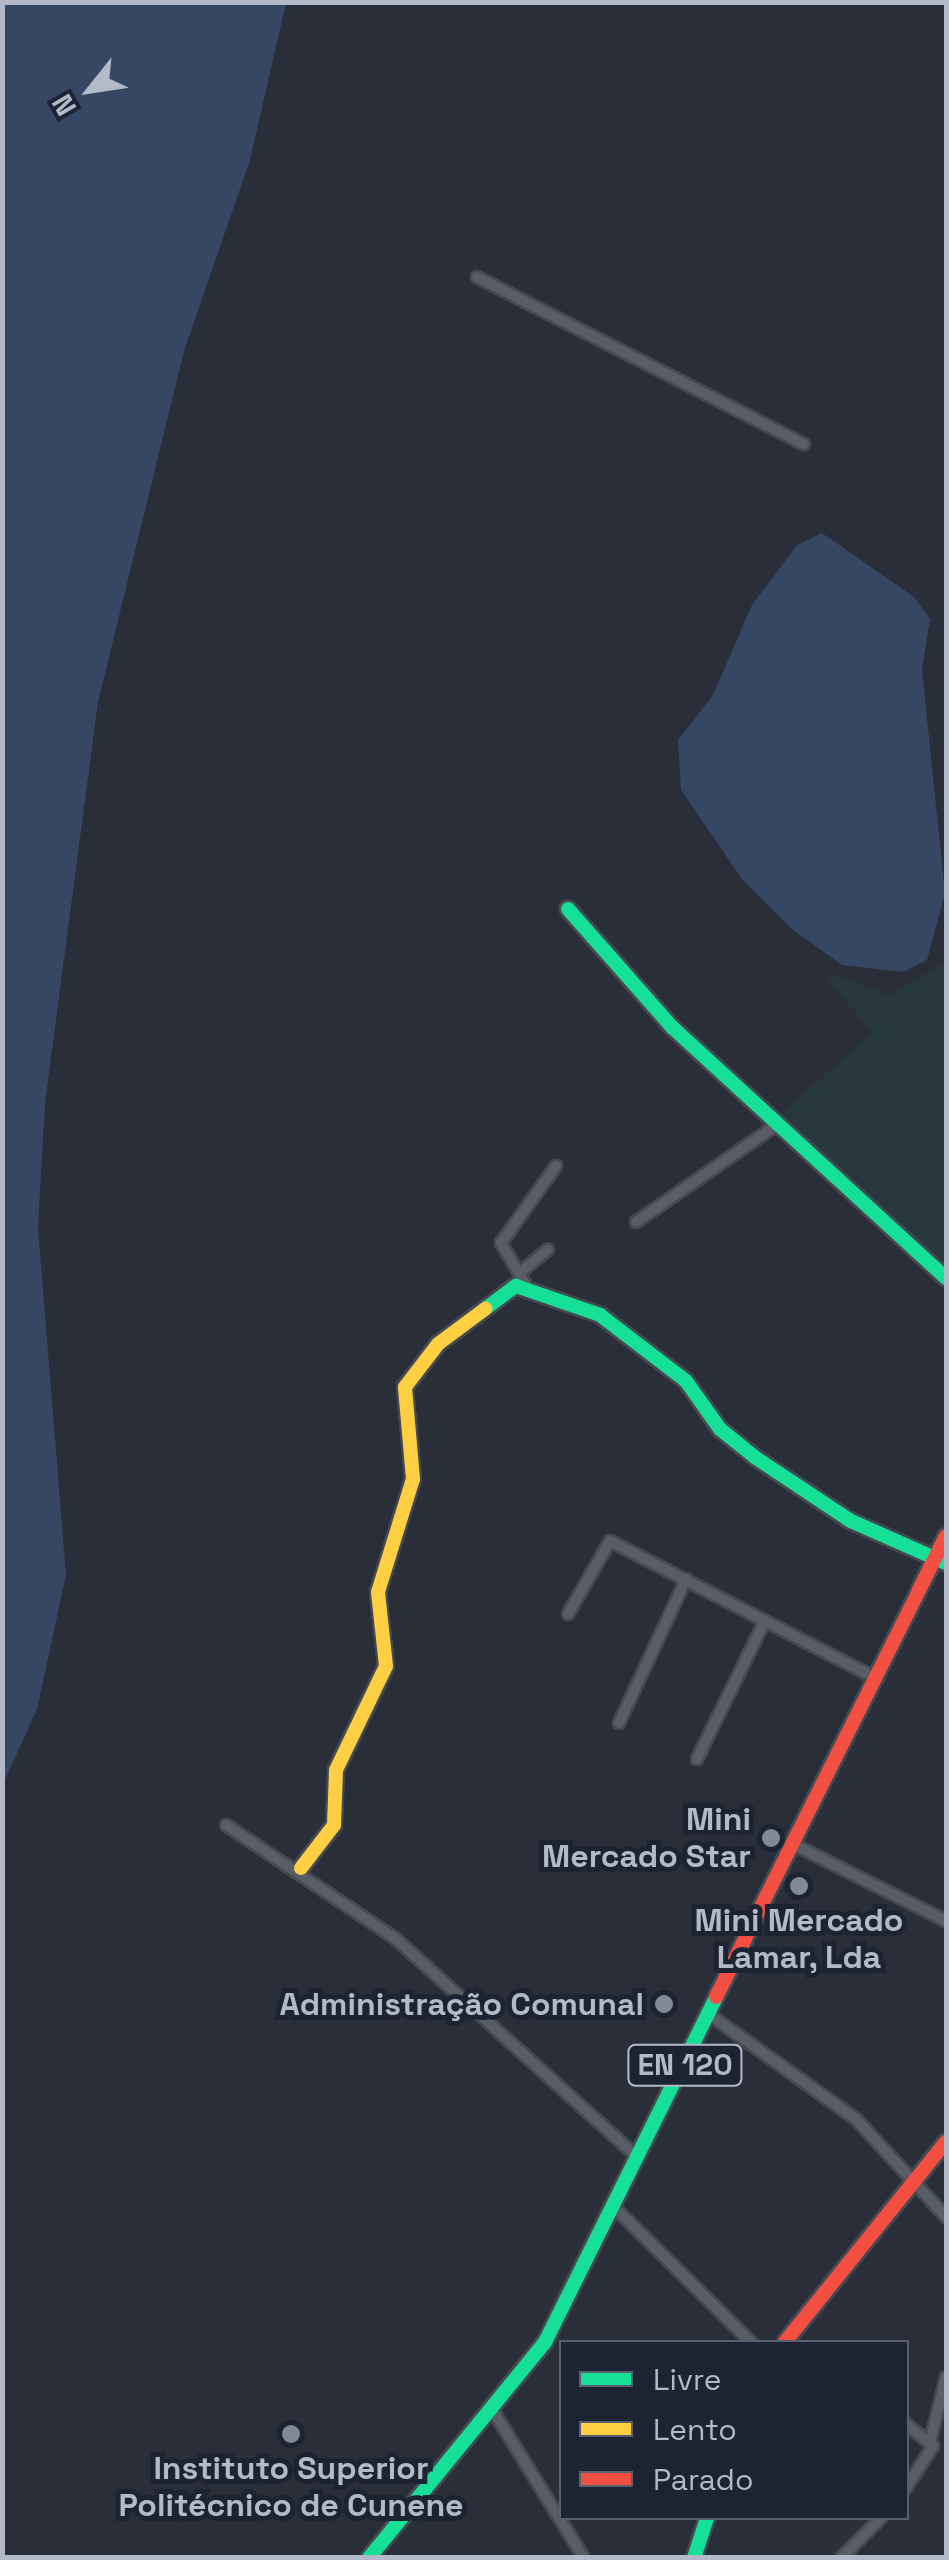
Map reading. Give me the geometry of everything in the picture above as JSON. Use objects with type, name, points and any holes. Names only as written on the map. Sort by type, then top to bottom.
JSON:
[{"type":"street","points":[[477,277],[804,444]]},
{"type":"street","points":[[568,909],[775,1126],[946,1278]]},
{"type":"street","points":[[636,1222],[775,1126]]},
{"type":"street","points":[[556,1166],[501,1243],[523,1277],[590,1309],[657,1356],[756,1458],[850,1521],[941,1562]]},
{"type":"street","points":[[301,1868],[334,1825],[336,1770],[386,1666],[376,1606],[413,1479],[405,1388],[438,1344],[523,1277],[548,1249]]},
{"type":"street","name":"EN 120","points":[[369,2558],[496,2414],[615,2208],[877,1679],[941,1562],[946,1536]]},
{"type":"street","points":[[568,1614],[610,1542],[877,1679]]},
{"type":"street","points":[[620,1722],[686,1579]]},
{"type":"street","points":[[696,1759],[766,1621]]},
{"type":"street","points":[[226,1826],[301,1868],[439,1974],[527,2065],[638,2158]]},
{"type":"street","points":[[795,1845],[946,1920]]},
{"type":"street","points":[[710,2016],[856,2119],[946,2216]]},
{"type":"street","points":[[788,2340],[946,2142]]},
{"type":"street","points":[[615,2208],[749,2340]]},
{"type":"street","points":[[909,2482],[930,2442],[946,2378]]},
{"type":"street","points":[[496,2414],[559,2517]]},
{"type":"street","points":[[909,2426],[930,2442]]},
{"type":"street","points":[[561,2520],[584,2558]]},
{"type":"street","points":[[694,2558],[706,2520]]},
{"type":"street","points":[[841,2558],[879,2520]]},
{"type":"shaded area","points":[[946,962],[946,1267],[778,1117],[873,1032],[828,981],[835,974],[889,995]]},
{"type":"water","points":[[3,2],[286,3],[250,160],[184,351],[98,702],[45,1103],[38,1228],[66,1575],[37,1709],[3,1784]]},
{"type":"water","points":[[822,533],[914,597],[930,619],[922,670],[945,893],[927,960],[903,972],[842,965],[793,930],[742,879],[681,790],[678,740],[713,695],[752,605],[797,545]]},
{"type":"traffic: fast","points":[[568,909],[672,1027],[946,1278]]},
{"type":"traffic: fast","points":[[485,1309],[516,1286],[600,1315],[686,1381],[720,1429],[756,1458],[851,1521],[946,1563]]},
{"type":"traffic: fast","points":[[369,2558],[545,2342],[716,1997]]},
{"type":"traffic: fast","points":[[694,2558],[706,2520]]},
{"type":"traffic: slow","points":[[301,1868],[334,1825],[336,1770],[386,1666],[378,1592],[413,1479],[405,1387],[438,1344],[485,1309]]},
{"type":"traffic: jam","points":[[716,1997],[946,1536]]},
{"type":"traffic: jam","points":[[787,2340],[946,2142]]},
{"type":"place","name":"Mini Mercado Star","points":[[771,1838]]},
{"type":"place","name":"Mini Mercado Lamar, Lda","points":[[799,1886]]},
{"type":"place","name":"Administração Comunal","points":[[664,2004]]},
{"type":"place","name":"Instituto Superior Politécnico de Cunene","points":[[291,2434]]}]
